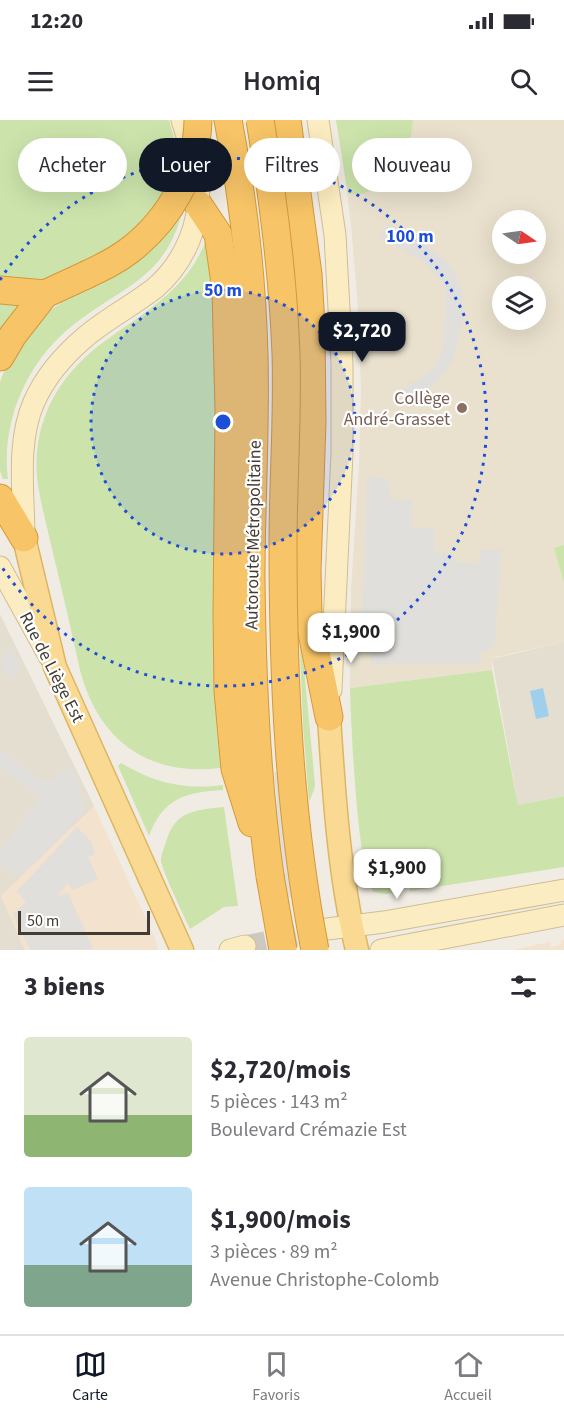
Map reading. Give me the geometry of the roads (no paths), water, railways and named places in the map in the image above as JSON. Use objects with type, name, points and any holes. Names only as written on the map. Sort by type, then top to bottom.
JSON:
[{"type":"highway","points":[[0,357],[13,335],[45,294],[116,259],[138,243],[158,222],[181,190],[188,174],[197,140],[198,120]]},
{"type":"highway","name":"Autoroute Métropolitaine","points":[[228,120],[242,208],[253,320],[255,422],[251,576],[252,671],[259,778],[270,876],[283,950]]},
{"type":"highway","name":"Autoroute Métropolitaine","points":[[260,120],[278,245],[286,352],[283,590],[287,718],[298,843],[321,939]]},
{"type":"highway","points":[[287,120],[308,274],[312,423],[307,561],[308,613],[329,717]]},
{"type":"highway","points":[[198,204],[218,234],[226,290],[230,411],[228,691],[235,769],[270,876]]},
{"type":"highway","points":[[0,290],[45,294]]},
{"type":"highway","points":[[0,498],[24,538]]},
{"type":"main road","points":[[55,668],[24,538],[24,442],[28,417],[38,393],[52,370],[71,349],[103,323],[153,289],[172,270],[191,236],[198,204],[196,170],[182,120]]},
{"type":"main road","points":[[318,120],[335,235],[343,393],[329,717],[334,792],[351,925],[357,950]]},
{"type":"main road","name":"Rue de Liège Est","points":[[0,567],[55,668],[182,950]]},
{"type":"main road","points":[[321,939],[351,925],[384,922],[564,890]]},
{"type":"main road","points":[[381,950],[564,915]]},
{"type":"water","points":[[543,688],[549,716],[536,719],[530,691]]},
{"type":"tunnel","points":[[245,946],[327,929]]},
{"type":"place","name":"Collège André-Grasset","points":[[462,408]]}]
